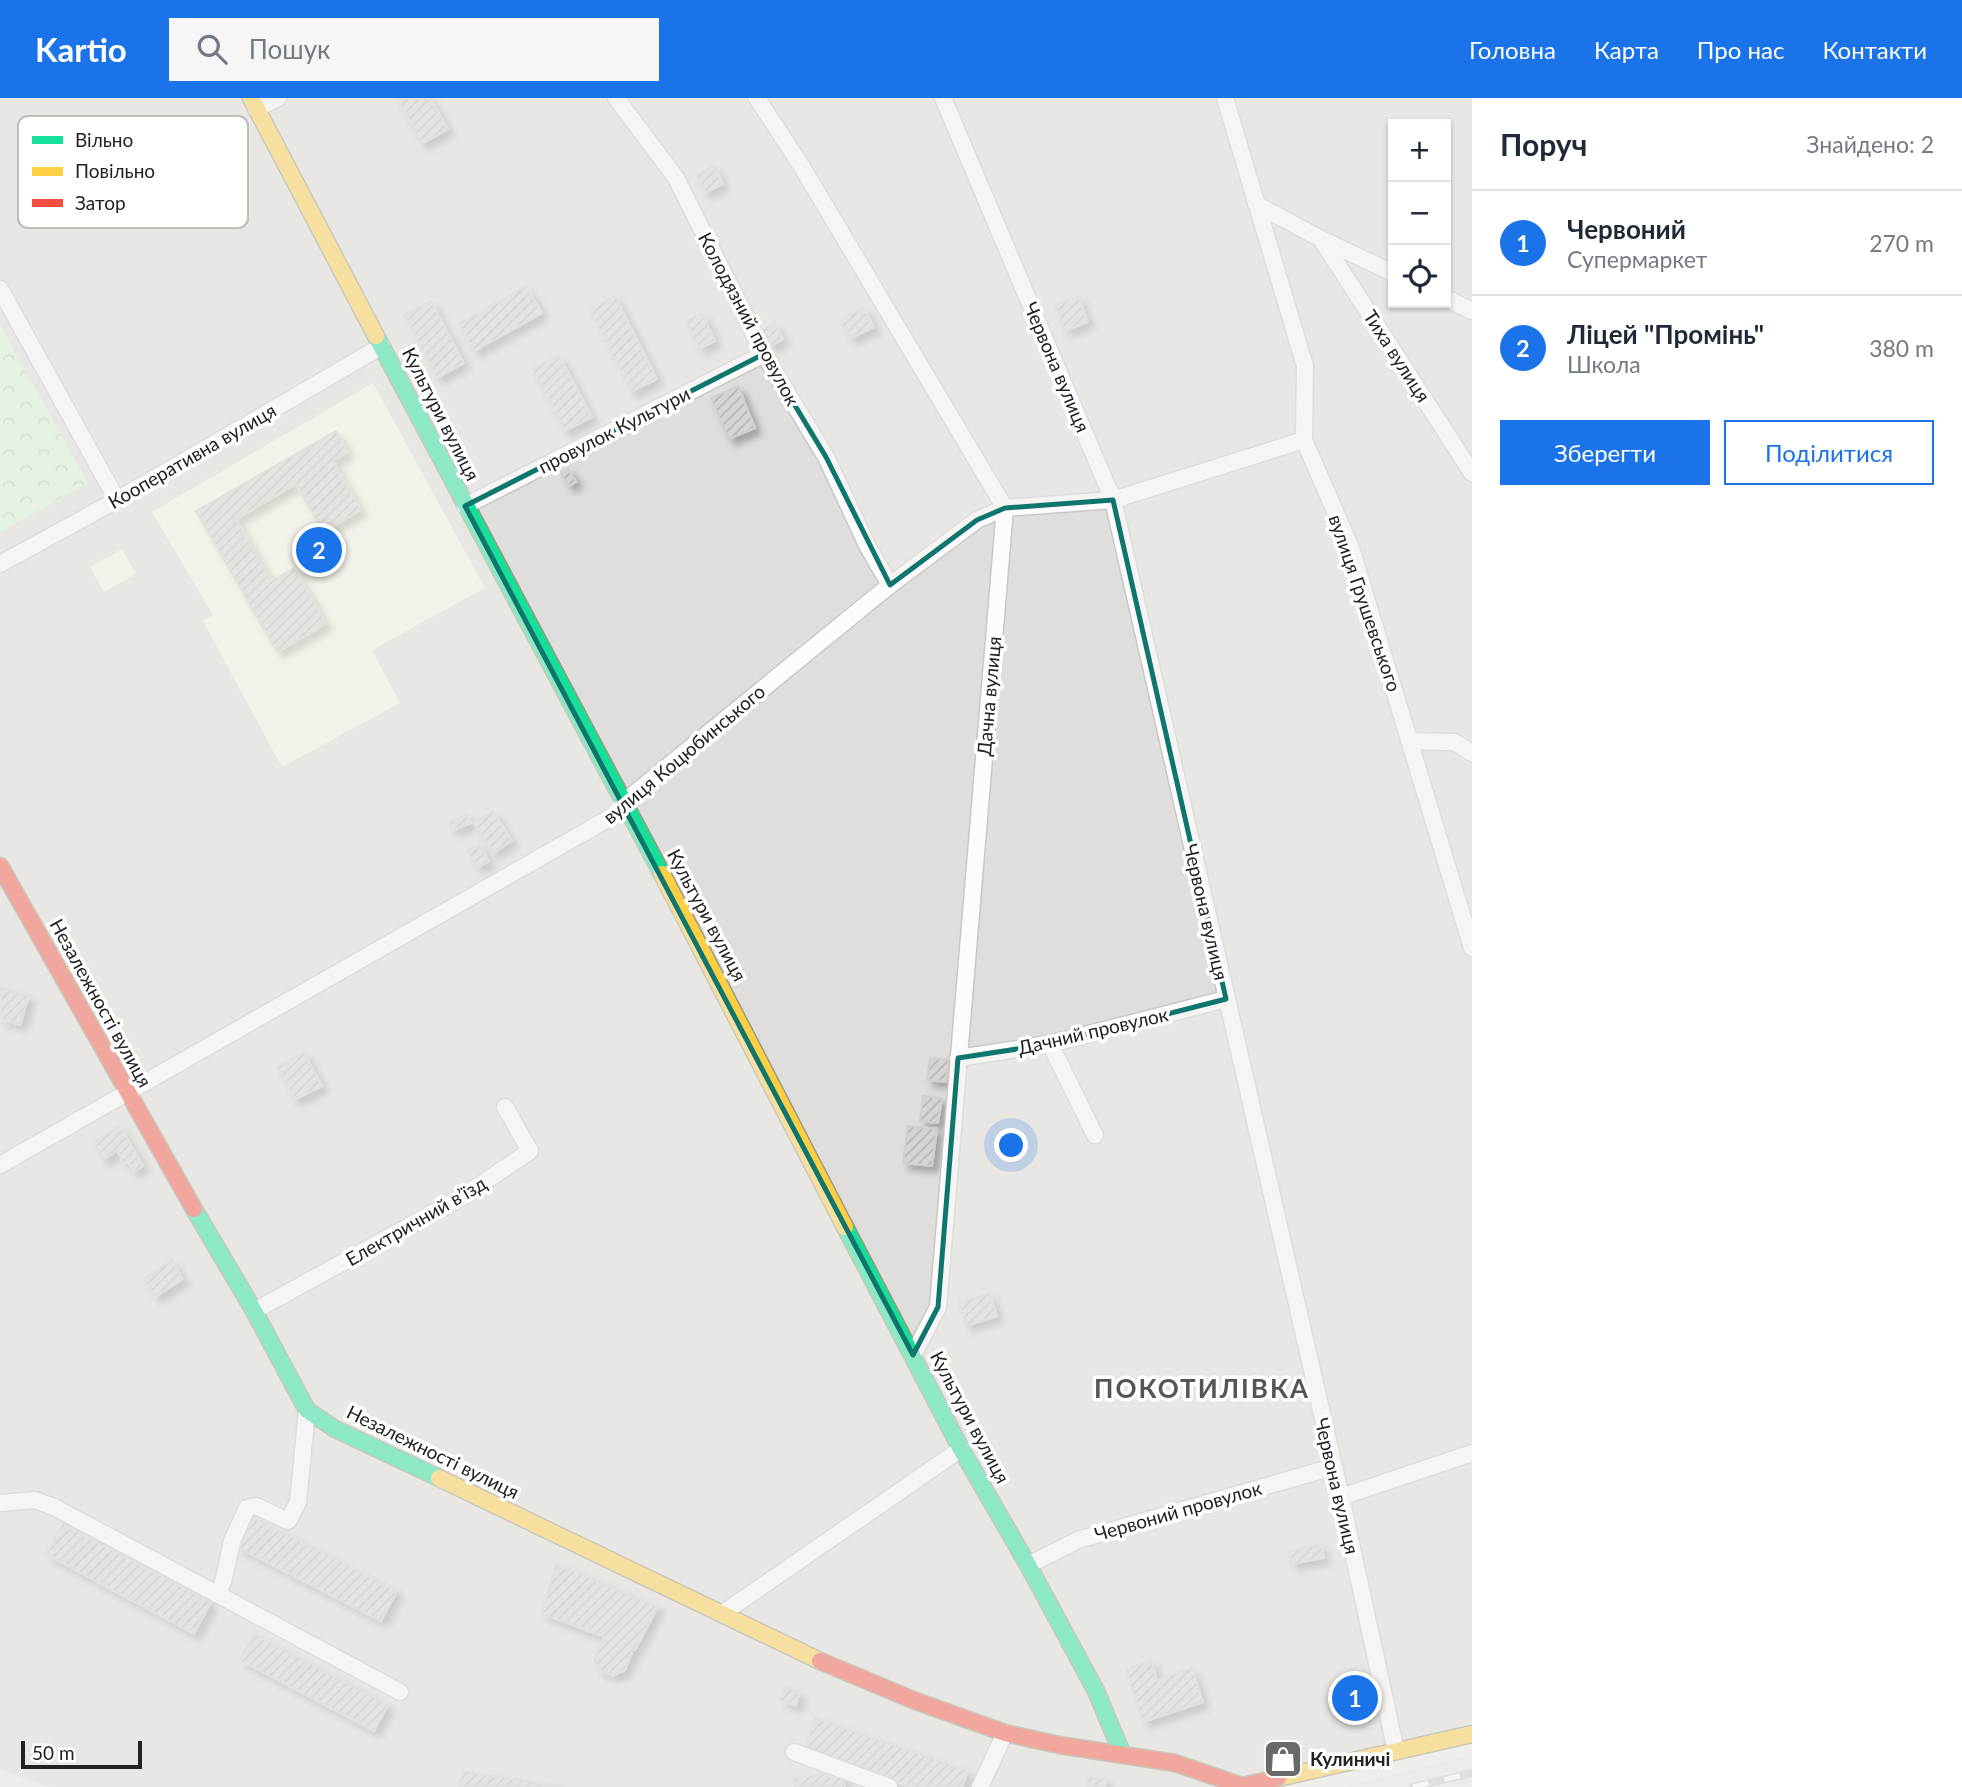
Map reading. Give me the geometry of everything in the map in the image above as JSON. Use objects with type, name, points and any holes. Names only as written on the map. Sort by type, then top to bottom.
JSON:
[{"type":"street","points":[[254,104],[278,98]]},
{"type":"street","name":"Колодязний провулок","points":[[616,98],[676,178],[764,354],[826,457],[868,547],[890,585]]},
{"type":"street","points":[[757,98],[802,167],[1005,508]]},
{"type":"street","name":"Червона вулиця","points":[[943,98],[1113,500],[1396,1751]]},
{"type":"street","name":"вулиця Грушевського","points":[[1225,98],[1305,366],[1304,440],[1351,548],[1472,947]]},
{"type":"street","name":"Культури вулиця","points":[[254,104],[624,802],[961,1449],[1096,1691],[1122,1753]]},
{"type":"street","points":[[1256,204],[1388,271]]},
{"type":"street","name":"Тиха вулиця","points":[[1321,239],[1472,473]]},
{"type":"street","points":[[0,289],[117,500]]},
{"type":"street","points":[[1451,300],[1472,310]]},
{"type":"street","name":"Кооперативна вулиця","points":[[0,564],[117,500],[383,346]]},
{"type":"street","name":"провулок Культури","points":[[465,506],[764,354]]},
{"type":"street","name":"вулиця Коцюбинського","points":[[0,1165],[612,816],[624,802],[890,585],[976,520],[1005,508],[1113,500],[1304,440]]},
{"type":"street","name":"Дачна вулиця","points":[[913,1355],[938,1307],[1005,508]]},
{"type":"street","points":[[1410,741],[1454,742],[1472,753]]},
{"type":"street","name":"Незалежності вулиця","points":[[0,866],[254,1311],[307,1410],[335,1429],[723,1613],[807,1656],[913,1700],[1005,1733],[1059,1745],[1175,1763],[1242,1786],[1472,1734]]},
{"type":"street","name":"Дачний провулок","points":[[958,1058],[1051,1044],[1226,999]]},
{"type":"street","points":[[1051,1044],[1095,1135]]},
{"type":"street","name":"Електричний в’їзд","points":[[254,1311],[462,1197],[530,1151],[505,1107]]},
{"type":"street","points":[[217,1594],[223,1582],[232,1541],[247,1508],[256,1506],[288,1521],[298,1502],[307,1410]]},
{"type":"street","points":[[723,1613],[961,1449]]},
{"type":"street","points":[[1340,1497],[1472,1453]]},
{"type":"street","name":"Червоний провулок","points":[[1028,1565],[1078,1540],[1332,1467]]},
{"type":"street","points":[[0,1503],[35,1500],[54,1507],[400,1692]]},
{"type":"street","points":[[980,1787],[1005,1733]]},
{"type":"street","points":[[794,1752],[889,1787]]},
{"type":"highlighted area","points":[[764,354],[826,457],[890,585],[977,520],[1005,508],[1113,500],[1226,999],[1050,1044],[958,1058],[938,1307],[913,1355],[465,506]]},
{"type":"shaded area","points":[[0,98],[1472,98],[1472,1735],[1259,1787],[50,1787],[0,1770]]},
{"type":"shaded area","points":[[373,383],[485,588],[372,650],[400,703],[282,767],[203,621],[213,615],[152,512]]},
{"type":"shaded area","points":[[122,549],[136,574],[104,592],[90,567]]},
{"type":"shaded area","points":[[556,1563],[669,1612],[602,1746],[533,1741],[446,1740],[458,1665],[527,1674]]},
{"type":"shaded area","points":[[1472,1755],[1472,1787],[1345,1787],[1421,1768]]},
{"type":"green space","points":[[0,325],[88,483],[0,532]]},
{"type":"building","points":[[396,98],[430,98],[448,129],[422,144]]},
{"type":"building","points":[[714,166],[723,184],[705,193],[696,175]]},
{"type":"building","points":[[526,286],[542,313],[474,351],[459,324]]},
{"type":"building","points":[[615,296],[657,379],[631,392],[589,309]]},
{"type":"building","points":[[1078,296],[1088,322],[1065,331],[1055,305]]},
{"type":"building","points":[[431,301],[464,363],[437,378],[404,315]]},
{"type":"building","points":[[863,307],[874,327],[850,339],[840,320]]},
{"type":"building","points":[[702,313],[715,341],[699,349],[686,321]]},
{"type":"building","points":[[775,323],[783,339],[770,347],[762,330]]},
{"type":"building","points":[[559,355],[592,417],[565,431],[532,369]]},
{"type":"building","points":[[738,386],[755,428],[729,439],[711,398]]},
{"type":"building","points":[[336,431],[348,452],[333,461],[361,510],[323,532],[296,484],[236,519],[271,581],[294,568],[326,624],[277,652],[196,511]]},
{"type":"building","points":[[568,468],[576,482],[569,486],[561,473]]},
{"type":"building","points":[[493,811],[512,841],[493,853],[474,823]]},
{"type":"building","points":[[467,814],[471,823],[452,831],[448,822]]},
{"type":"building","points":[[479,844],[489,861],[477,868],[467,851]]},
{"type":"building","points":[[0,987],[29,996],[20,1025],[0,1019]]},
{"type":"building","points":[[304,1052],[322,1086],[294,1100],[277,1067]]},
{"type":"building","points":[[930,1058],[949,1060],[946,1082],[927,1080]]},
{"type":"building","points":[[923,1096],[942,1098],[938,1123],[920,1121]]},
{"type":"building","points":[[120,1126],[143,1166],[133,1172],[128,1162],[124,1164],[117,1151],[103,1160],[93,1142]]},
{"type":"building","points":[[908,1126],[937,1129],[932,1166],[903,1163]]},
{"type":"building","points":[[172,1260],[183,1279],[155,1297],[144,1278]]},
{"type":"building","points":[[990,1293],[997,1316],[966,1326],[959,1303]]},
{"type":"building","points":[[252,1516],[397,1591],[381,1621],[237,1547]]},
{"type":"building","points":[[63,1523],[211,1602],[194,1634],[46,1554]]},
{"type":"building","points":[[1321,1544],[1324,1558],[1291,1564],[1288,1551]]},
{"type":"building","points":[[556,1563],[658,1607],[633,1650],[625,1670],[613,1676],[599,1670],[594,1659],[605,1637],[542,1614]]},
{"type":"building","points":[[254,1634],[388,1705],[374,1731],[240,1660]]},
{"type":"building","points":[[1151,1660],[1157,1680],[1192,1668],[1203,1702],[1143,1722],[1126,1669]]},
{"type":"building","points":[[1363,1683],[1368,1708],[1347,1713],[1342,1687]]},
{"type":"building","points":[[786,1686],[799,1693],[796,1706],[780,1700]]},
{"type":"building","points":[[815,1717],[968,1771],[962,1787],[910,1787],[804,1750]]},
{"type":"building","name":"Кулиничі","points":[[1291,1753],[1293,1761],[1275,1765],[1274,1758]]},
{"type":"building","points":[[462,1771],[566,1787],[459,1787]]},
{"type":"building","points":[[829,1772],[829,1777],[842,1774],[845,1787],[795,1787],[793,1779]]},
{"type":"building","points":[[1088,1777],[1106,1779],[1105,1787],[1087,1787]]},
{"type":"railway","points":[[1413,1787],[1472,1773]]},
{"type":"traffic: fast","points":[[376,336],[662,874]]},
{"type":"traffic: fast","points":[[194,1209],[254,1311],[307,1410],[335,1429],[439,1478]]},
{"type":"traffic: fast","points":[[845,1227],[961,1449],[1096,1691],[1122,1753]]},
{"type":"traffic: slow","points":[[251,98],[376,336]]},
{"type":"traffic: slow","points":[[662,874],[845,1227]]},
{"type":"traffic: slow","points":[[439,1478],[820,1661]]},
{"type":"traffic: slow","points":[[1278,1778],[1472,1734]]},
{"type":"traffic: jam","points":[[0,866],[194,1209]]},
{"type":"traffic: jam","points":[[820,1661],[913,1700],[1005,1733],[1059,1745],[1175,1763],[1242,1786],[1278,1778]]},
{"type":"place","name":"Ліцей \"Промінь\"","points":[[319,550]]},
{"type":"place","name":"Червоний","points":[[1355,1698]]},
{"type":"place","name":"Кулиничі","points":[[1283,1759]]},
{"type":"district","name":"ПОКОТИЛІВКА","points":[[1202,1389]]}]
